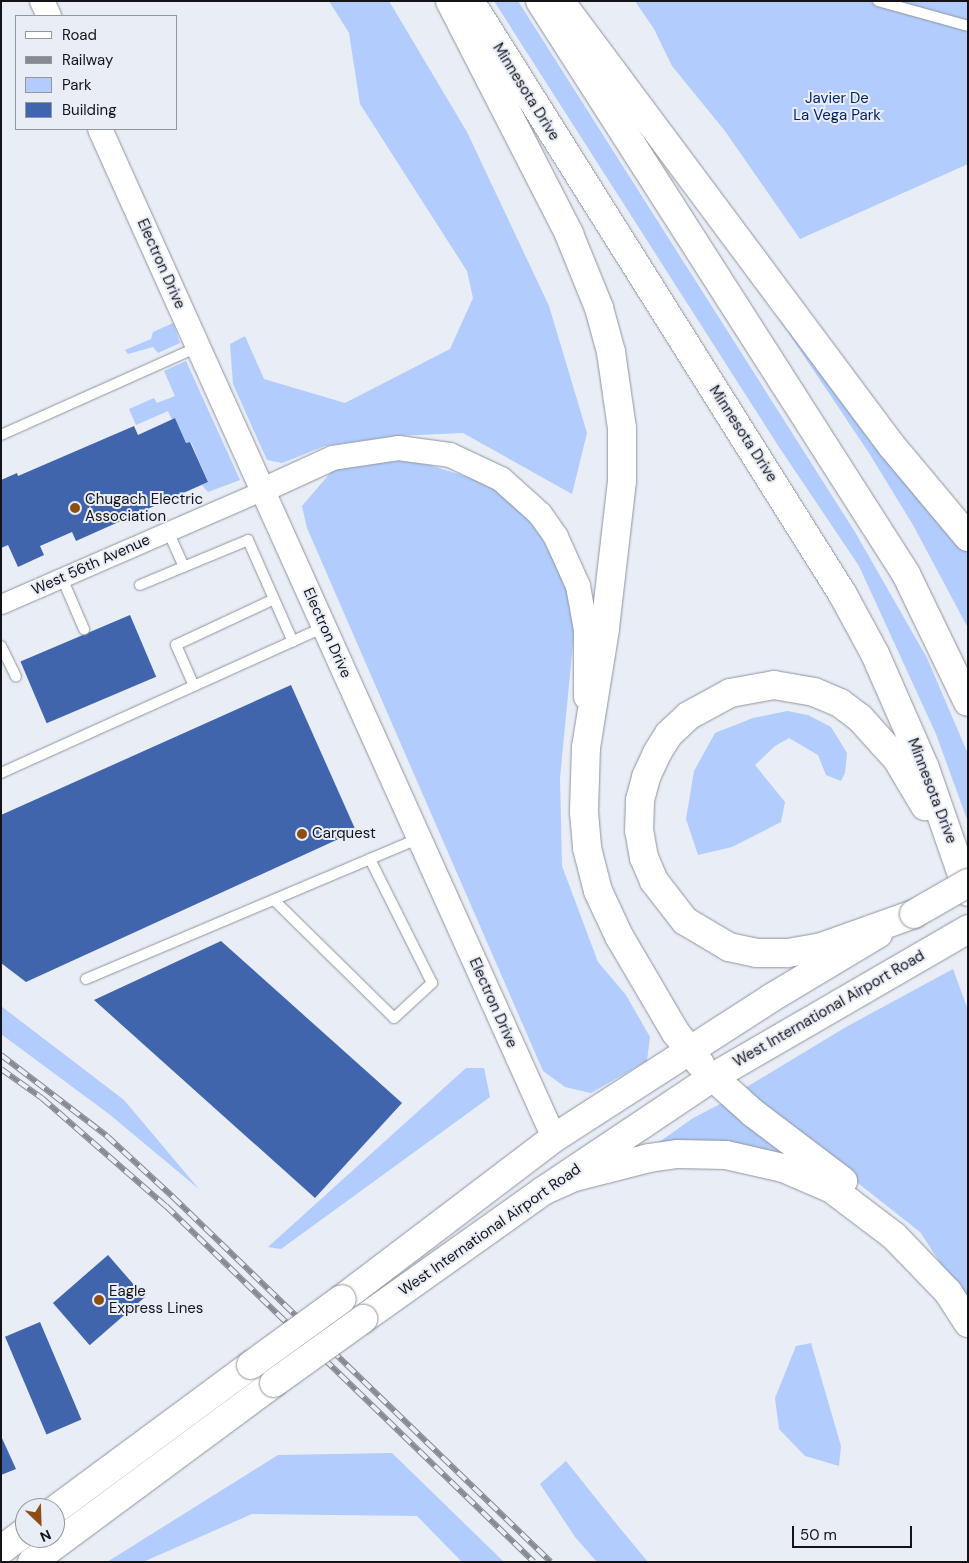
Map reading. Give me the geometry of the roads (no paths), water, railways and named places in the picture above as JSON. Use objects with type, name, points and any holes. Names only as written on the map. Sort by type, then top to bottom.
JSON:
[{"type":"main road","points":[[450,1],[569,234],[599,308],[611,352],[622,428],[622,480],[605,629],[586,747],[584,812],[587,848],[598,891],[619,936],[687,1050],[713,1077],[753,1113],[900,1229],[919,1250],[931,1273]]},
{"type":"main road","name":"Minnesota Drive","points":[[470,1],[842,593],[875,654],[904,718],[966,883]]},
{"type":"main road","points":[[540,1],[918,595],[968,663]]},
{"type":"main road","points":[[560,1],[891,445],[968,537]]},
{"type":"main road","points":[[918,595],[968,702]]},
{"type":"main road","points":[[914,914],[822,947],[788,953],[757,953],[729,947],[686,921],[668,903],[654,881],[644,858],[639,831],[646,777],[669,734],[708,702],[752,687],[794,687],[840,703],[881,738],[898,759],[966,883]]},
{"type":"main road","name":"West International Airport Road","points":[[65,1503],[342,1299],[554,1138],[687,1050],[966,883]]},
{"type":"main road","name":"West International Airport Road","points":[[32,1562],[274,1383],[543,1191],[713,1077],[918,957],[968,930]]},
{"type":"main road","points":[[543,1191],[555,1168],[554,1138]]},
{"type":"main road","points":[[543,1191],[575,1177],[649,1158],[707,1153],[753,1160],[804,1175],[832,1189],[894,1236],[931,1273],[968,1323]]},
{"type":"main road","points":[[1,1550],[15,1540]]},
{"type":"street","points":[[42,1],[49,15]]},
{"type":"street","name":"Electron Drive","points":[[100,130],[554,1138]]},
{"type":"street","points":[[262,490],[333,458],[369,450],[398,448],[450,455],[501,479],[540,514],[556,537],[578,586],[586,630],[586,747]]},
{"type":"street","name":"West 56th Avenue","points":[[1,604],[262,490]]},
{"type":"lane","points":[[878,1],[968,26]]},
{"type":"lane","points":[[1,435],[198,347]]},
{"type":"lane","points":[[168,532],[184,567]]},
{"type":"lane","points":[[140,585],[248,540],[292,642]]},
{"type":"lane","points":[[62,578],[84,630]]},
{"type":"lane","points":[[194,686],[176,644],[274,599]]},
{"type":"lane","points":[[1,773],[325,627]]},
{"type":"lane","points":[[1,646],[16,677]]},
{"type":"lane","points":[[86,979],[420,838]]},
{"type":"lane","points":[[274,900],[394,1018],[432,983],[370,859]]},
{"type":"railway","points":[[1,1055],[107,1136],[173,1197],[551,1562]]},
{"type":"railway","points":[[1,1069],[42,1098],[166,1206],[534,1562]]},
{"type":"place","name":"Chugach Electric Association","points":[[75,508]]},
{"type":"place","name":"Carquest","points":[[302,834]]},
{"type":"place","name":"Eagle Express Lines","points":[[99,1300]]},
{"type":"park label","name":"Javier De La Vega Park","points":[[837,106]]}]
